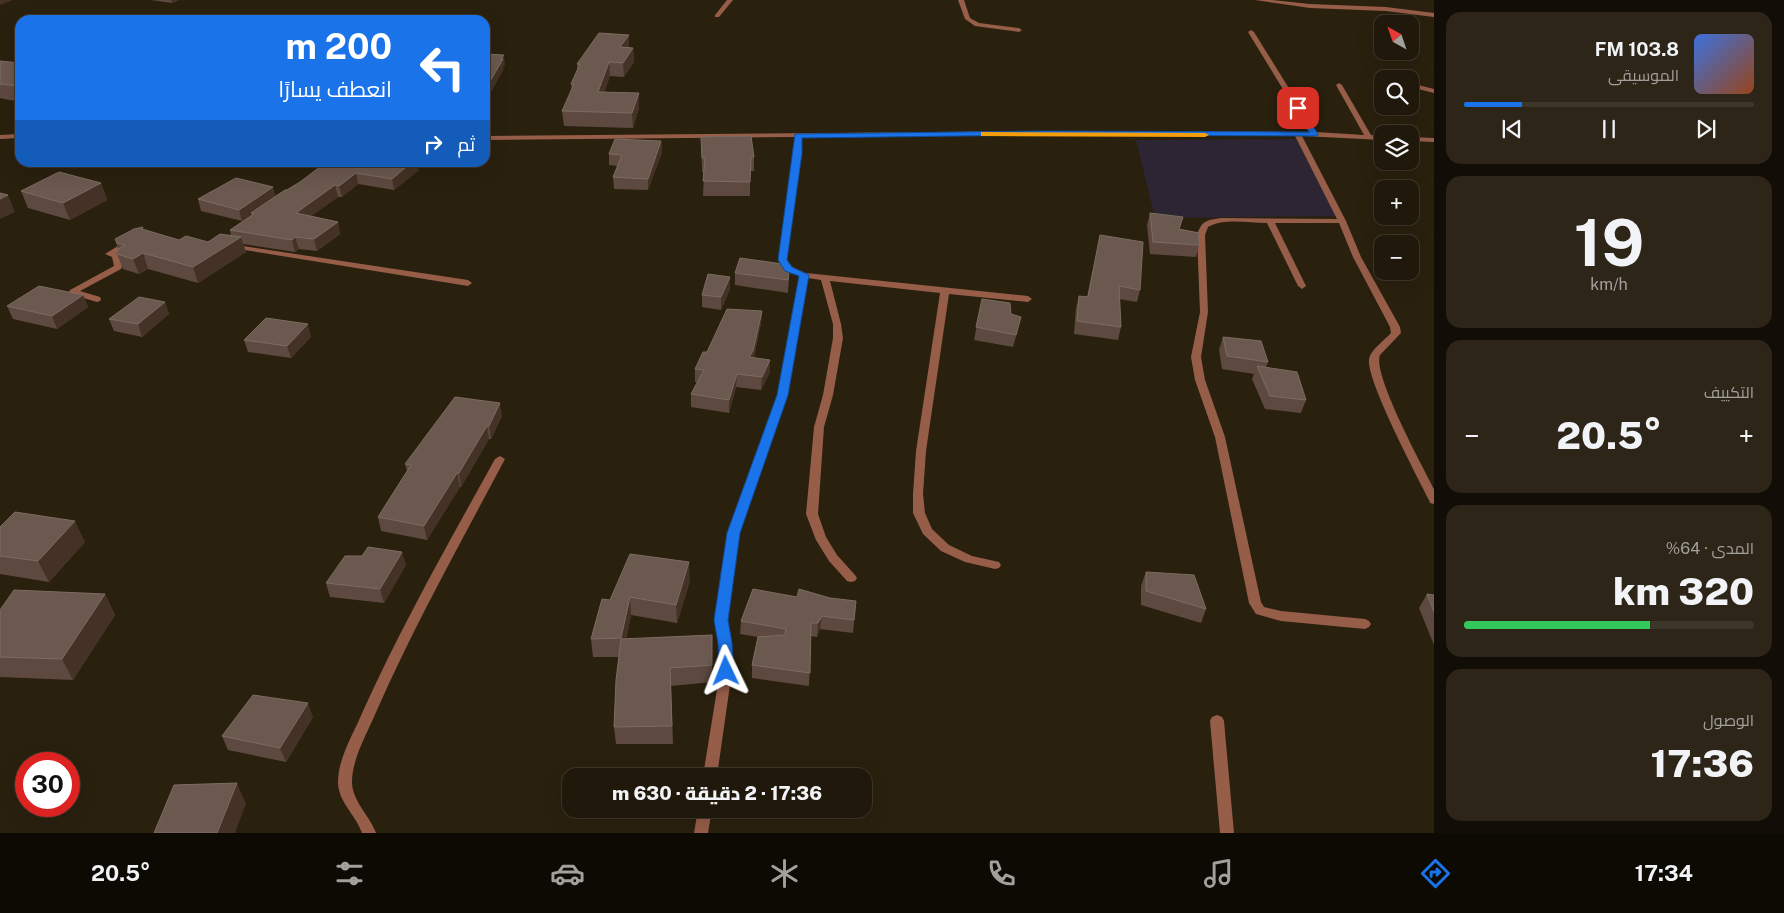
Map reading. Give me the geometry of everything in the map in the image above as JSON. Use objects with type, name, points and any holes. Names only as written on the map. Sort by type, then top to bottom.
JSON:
[{"type":"street","points":[[717,16],[730,0]]},
{"type":"street","points":[[961,0],[968,19],[977,25],[1019,30]]},
{"type":"street","points":[[1258,0],[1310,6],[1386,10],[1434,15]]},
{"type":"street","points":[[1251,32],[1314,134]]},
{"type":"street","points":[[1339,85],[1368,137]]},
{"type":"street","points":[[1419,87],[1434,91]]},
{"type":"street","points":[[490,138],[1042,133],[1314,134],[1374,137]]},
{"type":"street","points":[[1298,135],[1308,159],[1342,221],[1357,258],[1395,327],[1396,333],[1392,340],[1377,352],[1374,366],[1383,392],[1434,500]]},
{"type":"street","points":[[0,137],[15,136]]},
{"type":"street","points":[[798,136],[798,153],[783,260],[789,269],[804,275],[945,291],[1028,298]]},
{"type":"street","points":[[1419,139],[1434,140]]},
{"type":"street","points":[[312,179],[329,167]]},
{"type":"street","points":[[1342,221],[1216,220],[1204,226],[1201,234],[1204,312],[1196,357],[1200,380],[1220,437],[1255,602],[1260,610],[1281,616],[1365,624]]},
{"type":"street","points":[[1270,221],[1302,286]]},
{"type":"street","points":[[97,299],[72,292],[118,268],[116,256],[109,254],[137,240]]},
{"type":"street","points":[[219,244],[468,283]]},
{"type":"street","points":[[711,768],[726,671],[725,643],[721,620],[733,533],[783,395],[804,275]]},
{"type":"street","points":[[825,277],[837,324],[838,338],[828,395],[819,427],[812,514],[820,537],[833,558],[851,578]]},
{"type":"street","points":[[945,291],[922,451],[918,494],[919,513],[927,531],[945,548],[969,559],[995,566]]},
{"type":"street","points":[[369,833],[367,826],[346,790],[346,777],[351,756],[387,671],[500,459]]},
{"type":"street","points":[[1217,721],[1227,833]]},
{"type":"street","points":[[701,833],[704,818]]},
{"type":"shaded area","points":[[1296,139],[1337,216],[1155,218],[1136,140]]},
{"type":"building","points":[[599,33],[629,35],[620,47],[633,48],[623,63],[609,62],[598,92],[639,93],[632,113],[562,111],[574,84],[571,84],[580,64],[577,64]]},
{"type":"building","points":[[490,54],[504,55],[501,59],[503,59],[490,81]]},
{"type":"building","points":[[0,61],[15,62],[15,86],[0,84]]},
{"type":"building","points":[[751,136],[754,157],[751,157],[750,182],[703,181],[705,158],[702,158],[701,137]]},
{"type":"building","points":[[615,139],[661,141],[648,179],[613,177],[622,155],[609,154]]},
{"type":"building","points":[[320,167],[406,167],[392,179],[356,173],[339,186],[335,185],[296,213],[338,222],[314,239],[295,237],[292,240],[230,230],[254,214],[251,213]]},
{"type":"building","points":[[59,172],[101,183],[63,203],[21,191]]},
{"type":"building","points":[[236,178],[273,187],[239,210],[198,199]]},
{"type":"building","points":[[0,193],[8,195],[0,199]]},
{"type":"building","points":[[1150,213],[1183,217],[1179,229],[1199,233],[1199,245],[1153,242]]},
{"type":"building","points":[[143,227],[142,229],[179,240],[186,236],[208,242],[220,234],[241,237],[193,267],[143,253],[133,259],[117,254],[118,249],[125,245],[117,243],[115,239],[134,229]]},
{"type":"building","points":[[1100,235],[1143,242],[1140,290],[1119,286],[1121,327],[1077,321],[1079,296],[1088,297]]},
{"type":"building","points":[[740,258],[790,265],[788,280],[735,273]]},
{"type":"building","points":[[708,274],[730,277],[721,297],[702,295]]},
{"type":"building","points":[[39,286],[83,295],[52,316],[7,306]]},
{"type":"building","points":[[139,297],[165,302],[138,324],[109,319]]},
{"type":"building","points":[[982,299],[1010,303],[1011,314],[1021,317],[1016,335],[976,327]]},
{"type":"building","points":[[727,309],[762,311],[753,351],[749,357],[770,360],[762,377],[737,374],[729,400],[691,394],[704,370],[695,369],[703,352],[707,352]]},
{"type":"building","points":[[266,318],[308,324],[287,346],[244,340]]},
{"type":"building","points":[[1223,337],[1261,341],[1268,362],[1227,356]]},
{"type":"building","points":[[1257,366],[1297,372],[1306,400],[1270,396]]},
{"type":"building","points":[[455,397],[500,403],[489,426],[487,426],[424,526],[378,517],[411,465],[405,464]]},
{"type":"building","points":[[15,512],[75,521],[38,561],[0,556],[0,527]]},
{"type":"building","points":[[368,547],[402,552],[380,589],[326,583],[345,556],[362,556]]},
{"type":"building","points":[[630,554],[689,562],[676,605],[630,597],[621,638],[591,639],[602,599],[610,600]]},
{"type":"building","points":[[1146,572],[1194,575],[1206,609],[1146,591]]},
{"type":"building","points":[[753,589],[797,597],[799,589],[830,598],[856,601],[854,620],[822,616],[818,623],[811,623],[810,673],[752,665],[758,637],[785,635],[786,629],[741,621]]},
{"type":"building","points":[[14,590],[105,594],[62,659],[0,657],[0,610]]},
{"type":"building","points":[[1427,594],[1434,595],[1434,612]]},
{"type":"building","points":[[712,635],[712,665],[670,668],[672,726],[614,727],[616,680],[621,639]]},
{"type":"building","points":[[253,695],[308,703],[280,748],[222,736]]},
{"type":"building","points":[[237,783],[217,833],[154,833],[174,785]]},
{"type":"slow traffic","points":[[983,134],[1205,135]]},
{"type":"route","points":[[726,671],[725,643],[721,620],[733,533],[783,395],[804,275],[789,269],[783,260],[798,153],[798,136],[1042,133],[1314,134],[1298,108]]}]
